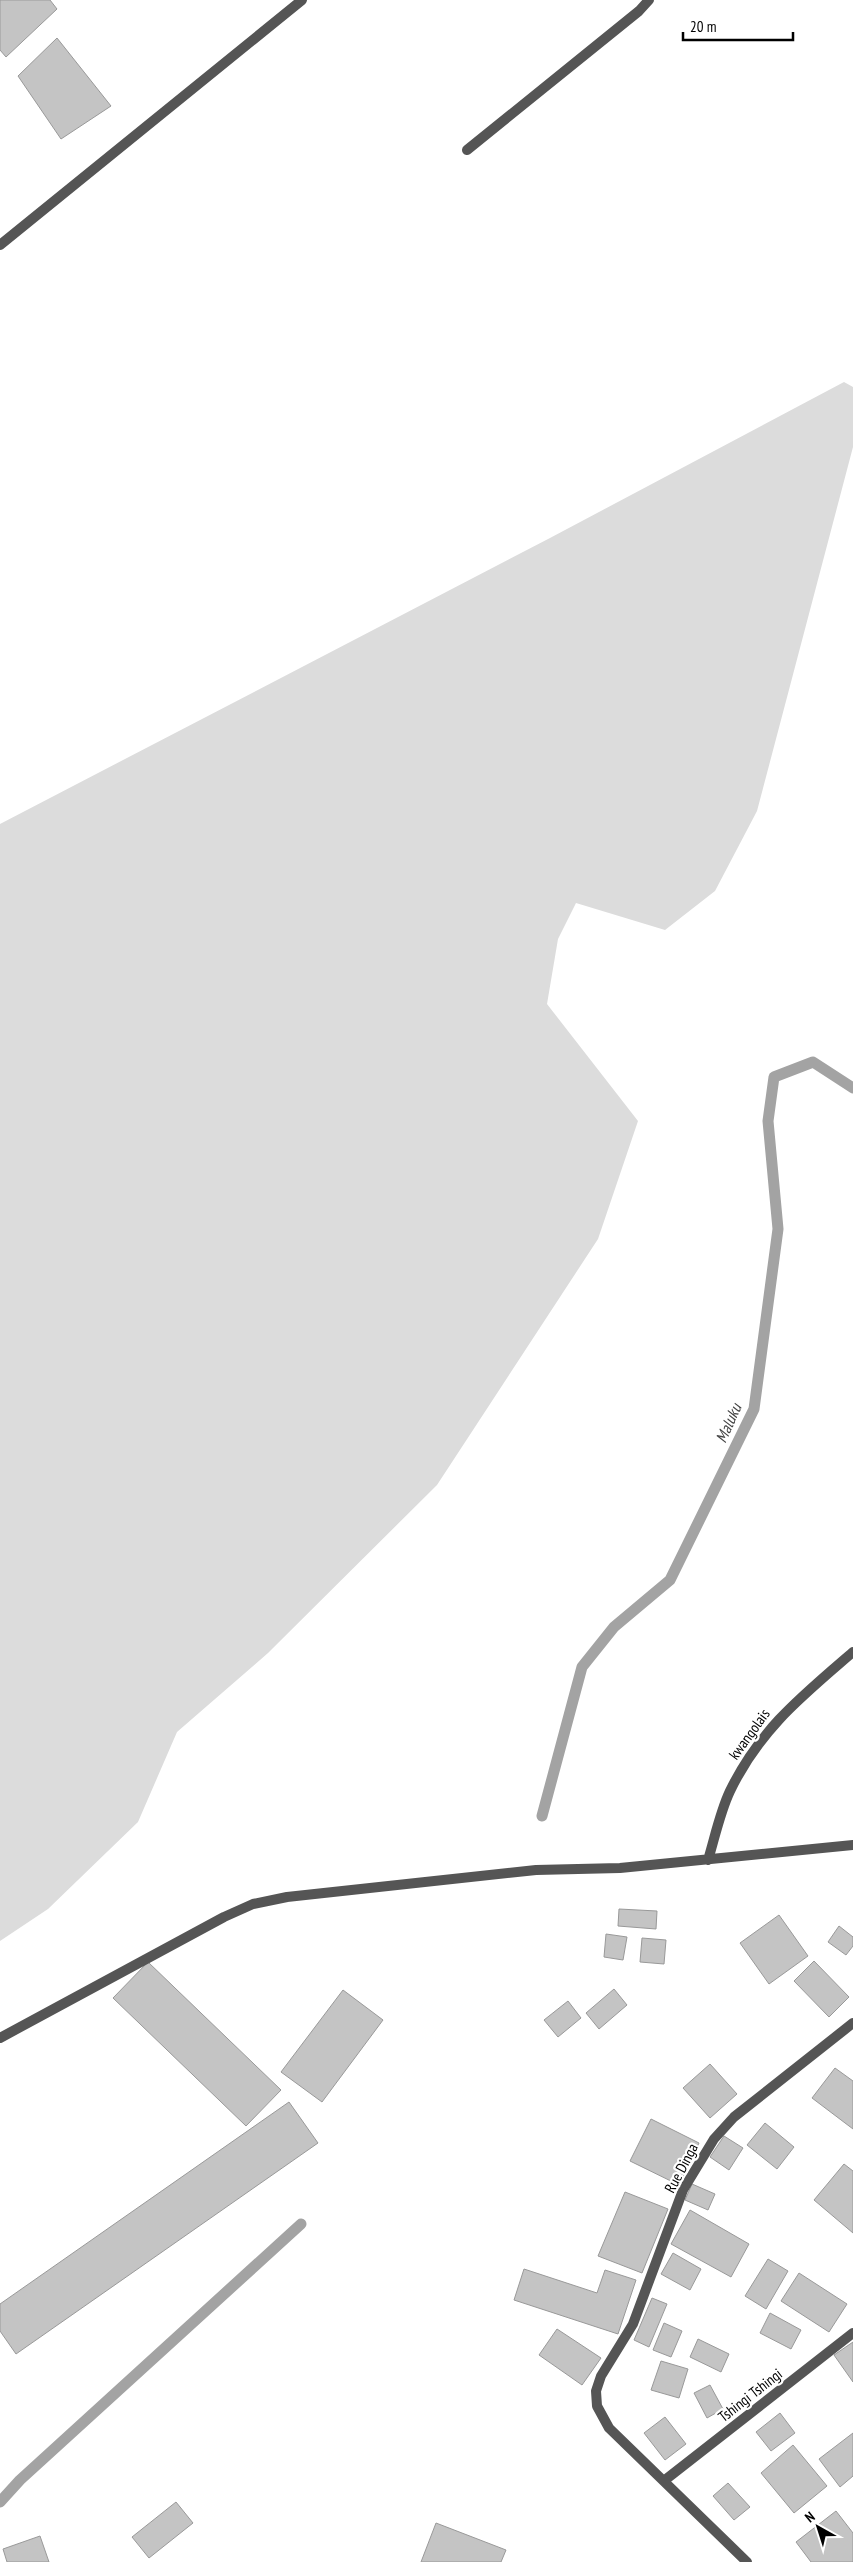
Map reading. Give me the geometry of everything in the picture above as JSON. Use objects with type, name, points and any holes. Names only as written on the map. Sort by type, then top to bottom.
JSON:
[{"type":"street","points":[[0,245],[302,0]]},
{"type":"street","points":[[466,150],[640,11],[649,0]]},
{"type":"street","name":"kwangolais","points":[[708,1860],[729,1792],[750,1753],[785,1711],[853,1652]]},
{"type":"street","points":[[0,2038],[224,1916],[253,1904],[286,1897],[536,1870],[620,1868],[853,1845]]},
{"type":"street","name":"Rue Dinga","points":[[665,2480],[609,2428],[597,2406],[596,2391],[601,2376],[633,2324],[683,2190],[714,2138],[734,2117],[853,2023]]},
{"type":"street","name":"Tshingi Tshingi","points":[[665,2480],[853,2333]]},
{"type":"street","points":[[665,2480],[747,2562]]},
{"type":"shaded area","points":[[844,382],[853,387],[853,447],[757,811],[715,891],[665,930],[576,903],[558,939],[547,1004],[638,1121],[598,1239],[437,1485],[268,1653],[177,1732],[138,1822],[48,1909],[0,1941],[0,824],[550,538]]},
{"type":"building","points":[[0,0],[50,0],[57,9],[6,57],[0,50]]},
{"type":"building","points":[[57,38],[111,106],[61,139],[18,76]]},
{"type":"building","points":[[619,1909],[657,1911],[656,1929],[618,1926]]},
{"type":"building","points":[[779,1915],[808,1956],[769,1984],[740,1943]]},
{"type":"building","points":[[839,1926],[853,1937],[853,1946],[846,1955],[828,1942]]},
{"type":"building","points":[[606,1934],[627,1937],[623,1960],[604,1957]]},
{"type":"building","points":[[642,1938],[666,1940],[664,1964],[640,1962]]},
{"type":"building","points":[[814,1961],[849,1997],[829,2017],[794,1981]]},
{"type":"building","points":[[148,1962],[281,2090],[246,2126],[113,1998]]},
{"type":"building","points":[[614,1989],[627,2005],[599,2029],[586,2013]]},
{"type":"building","points":[[343,1990],[383,2020],[322,2102],[281,2072]]},
{"type":"building","points":[[568,2001],[581,2018],[558,2037],[544,2020]]},
{"type":"building","points":[[710,2064],[737,2094],[710,2118],[683,2088]]},
{"type":"building","points":[[835,2068],[853,2081],[853,2129],[812,2098]]},
{"type":"building","points":[[289,2102],[318,2143],[16,2354],[0,2331],[0,2304]]},
{"type":"building","points":[[651,2119],[699,2143],[679,2185],[630,2161]]},
{"type":"building","points":[[765,2123],[794,2147],[777,2169],[747,2145]]},
{"type":"building","points":[[724,2136],[743,2148],[729,2170],[710,2157]]},
{"type":"building","points":[[844,2164],[853,2171],[853,2233],[814,2200]]},
{"type":"building","points":[[692,2184],[715,2194],[708,2210],[685,2200]]},
{"type":"building","points":[[625,2192],[668,2209],[642,2273],[598,2256]]},
{"type":"building","points":[[690,2210],[749,2244],[731,2277],[671,2244]]},
{"type":"building","points":[[673,2253],[701,2269],[690,2290],[661,2274]]},
{"type":"building","points":[[768,2259],[788,2271],[766,2309],[745,2296]]},
{"type":"building","points":[[524,2269],[597,2293],[605,2270],[636,2280],[618,2334],[514,2300]]},
{"type":"building","points":[[799,2273],[847,2304],[829,2332],[781,2301]]},
{"type":"building","points":[[652,2298],[667,2304],[649,2347],[634,2340]]},
{"type":"building","points":[[770,2313],[801,2330],[791,2349],[760,2333]]},
{"type":"building","points":[[664,2323],[682,2331],[671,2357],[653,2350]]},
{"type":"building","points":[[557,2329],[601,2358],[582,2385],[539,2355]]},
{"type":"building","points":[[698,2339],[729,2354],[721,2372],[690,2357]]},
{"type":"building","points":[[853,2342],[853,2382],[834,2355]]},
{"type":"building","points":[[661,2361],[688,2369],[679,2398],[651,2390]]},
{"type":"building","points":[[710,2385],[723,2409],[707,2418],[694,2393]]},
{"type":"building","points":[[780,2413],[795,2433],[771,2451],[756,2432]]},
{"type":"building","points":[[665,2417],[686,2444],[665,2460],[644,2433]]},
{"type":"building","points":[[853,2433],[853,2476],[840,2487],[819,2459]]},
{"type":"building","points":[[793,2445],[827,2486],[794,2513],[761,2473]]},
{"type":"building","points":[[728,2483],[750,2507],[734,2520],[713,2496]]},
{"type":"building","points":[[176,2502],[193,2523],[149,2558],[132,2537]]},
{"type":"building","points":[[836,2511],[853,2533],[853,2562],[811,2562],[796,2542]]},
{"type":"building","points":[[436,2523],[506,2550],[501,2562],[421,2562]]},
{"type":"building","points":[[40,2536],[49,2562],[7,2562],[3,2549]]},
{"type":"waterway","name":"Maluku","points":[[542,1816],[582,1667],[614,1627],[670,1580],[754,1409],[778,1229],[768,1121],[774,1077],[813,1062],[853,1088]]},
{"type":"waterway","points":[[0,2502],[20,2480],[301,2224]]}]
